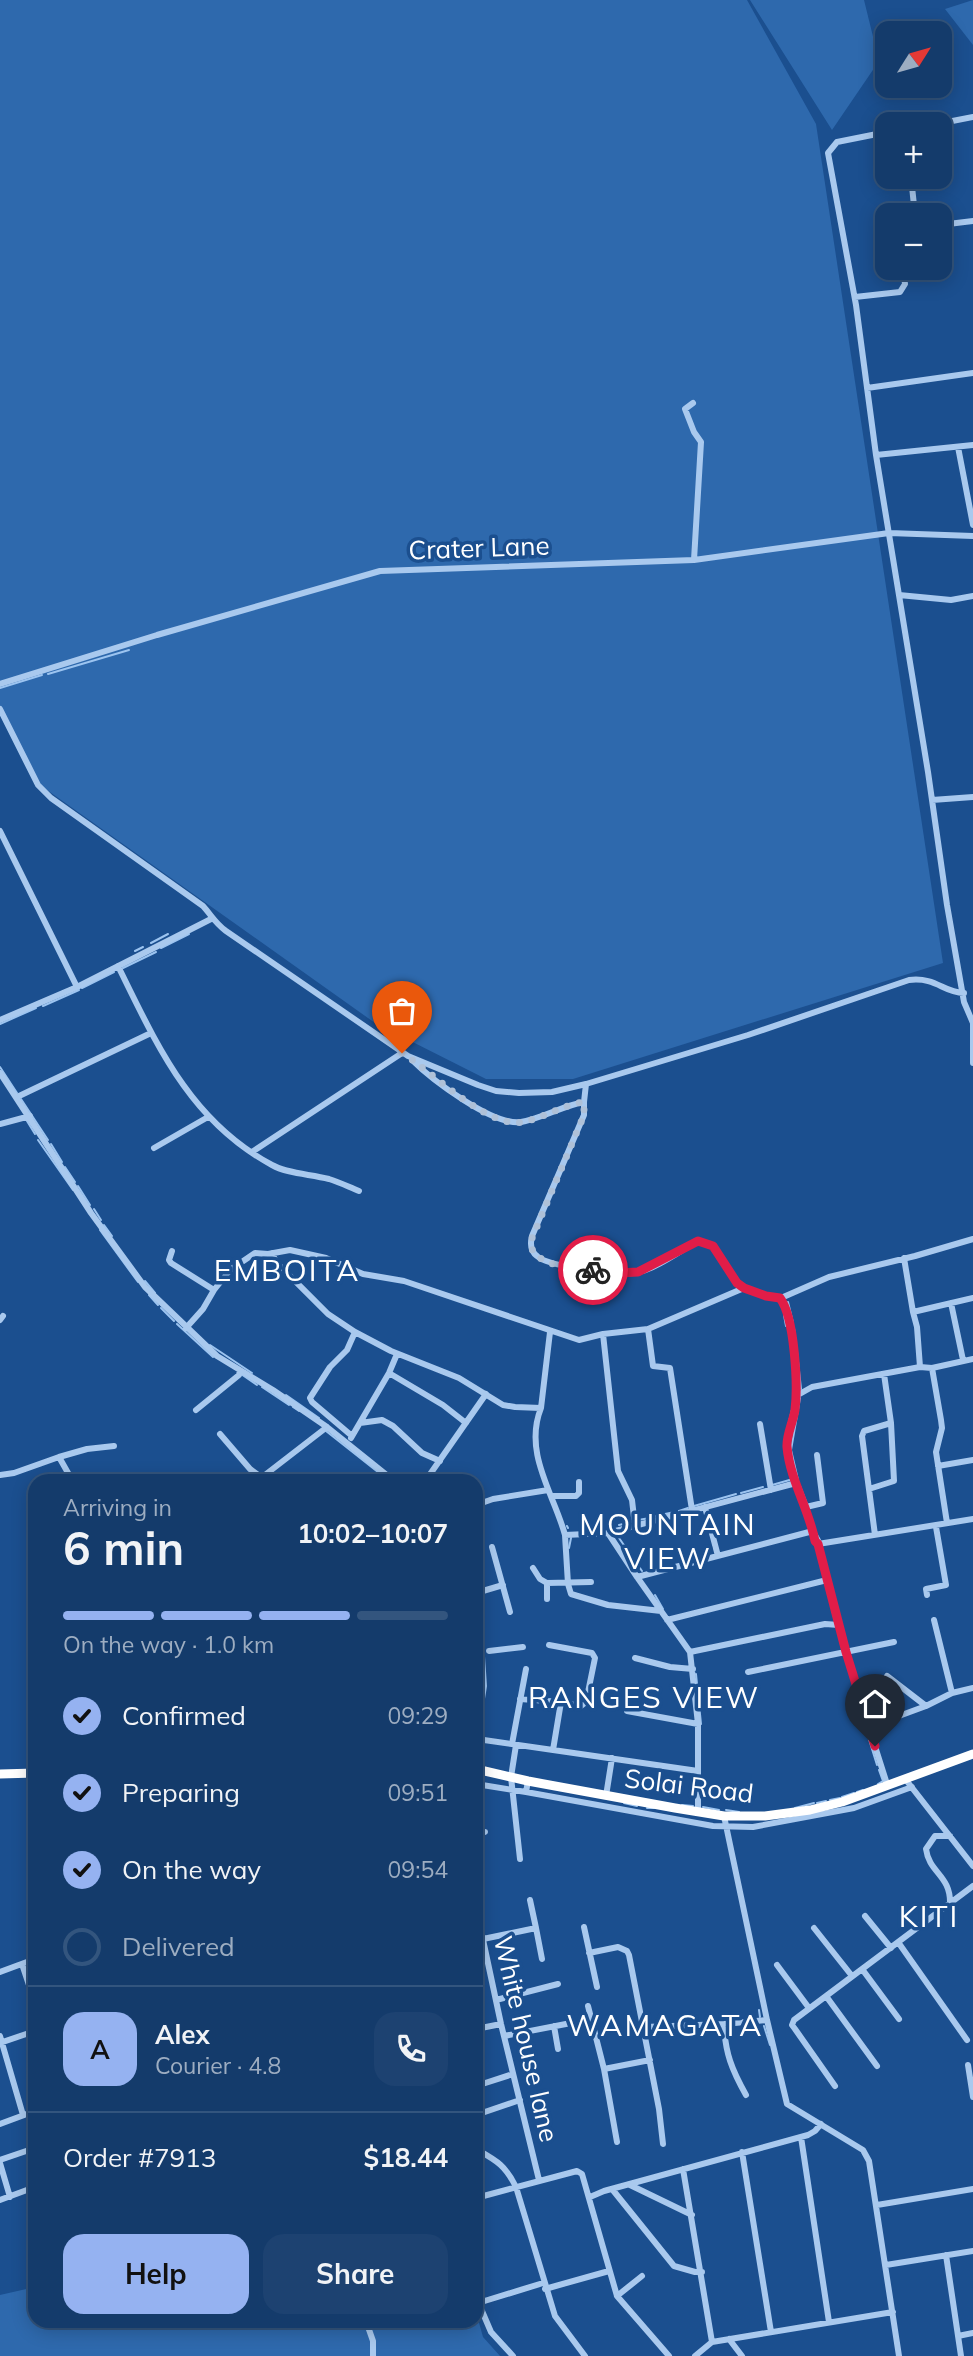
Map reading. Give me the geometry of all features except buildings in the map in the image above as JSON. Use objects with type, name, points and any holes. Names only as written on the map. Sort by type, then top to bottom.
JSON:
[{"type":"highway","name":"Solai Road","points":[[483,1771],[606,1796],[698,1811],[724,1821],[810,1810],[842,1802],[887,1784],[909,1784],[973,1754]]},
{"type":"highway","points":[[0,1773],[28,1773]]},
{"type":"street","points":[[952,121],[973,117]]},
{"type":"street","points":[[875,134],[837,142],[828,153],[855,296],[876,455],[947,905],[968,1014],[973,1023],[973,1063]]},
{"type":"street","points":[[952,224],[973,221]]},
{"type":"street","points":[[855,296],[900,292],[905,285],[904,280]]},
{"type":"street","points":[[867,388],[973,373]]},
{"type":"street","points":[[693,403],[685,409],[701,442],[694,560]]},
{"type":"street","points":[[876,455],[973,446]]},
{"type":"street","points":[[958,447],[973,526]]},
{"type":"street","name":"Crater Lane","points":[[0,684],[157,635],[380,571],[694,560],[889,533],[973,536]]},
{"type":"street","points":[[899,595],[951,600],[973,596]]},
{"type":"street","points":[[0,709],[43,792],[203,906],[211,919],[405,1055],[432,1077],[498,1119],[509,1122],[522,1122],[566,1105],[584,1102]]},
{"type":"street","points":[[932,800],[973,797]]},
{"type":"street","points":[[0,831],[77,987]]},
{"type":"street","points":[[0,1020],[77,987],[211,919]]},
{"type":"street","points":[[118,966],[151,1033],[187,1092],[208,1117],[237,1144],[274,1166],[329,1179],[359,1191]]},
{"type":"street","points":[[405,1055],[496,1091],[552,1092],[748,1035],[909,980],[929,980],[955,993],[964,993]]},
{"type":"street","points":[[17,1097],[151,1033]]},
{"type":"street","points":[[252,1152],[405,1055]]},
{"type":"street","points":[[0,1073],[91,1213],[139,1280],[217,1356],[327,1427],[386,1474]]},
{"type":"street","points":[[586,1084],[584,1115],[530,1243],[536,1256],[549,1262],[617,1273],[638,1272],[698,1241],[713,1246],[737,1283],[744,1288],[780,1298],[829,1277],[973,1239]]},
{"type":"street","points":[[0,1125],[30,1116]]},
{"type":"street","points":[[154,1148],[208,1117]]},
{"type":"street","points":[[186,1328],[230,1270],[255,1253],[290,1250],[326,1258],[363,1274],[404,1281],[579,1340],[603,1334],[648,1329],[744,1288]]},
{"type":"street","points":[[172,1251],[169,1260],[171,1263],[214,1290]]},
{"type":"street","points":[[272,1253],[276,1262],[328,1314],[355,1332],[397,1353],[459,1378],[503,1405],[541,1408]]},
{"type":"street","points":[[904,1258],[917,1327],[920,1367]]},
{"type":"street","points":[[780,1298],[785,1304],[791,1327],[796,1396],[787,1447],[796,1483],[818,1544],[846,1652],[887,1784]]},
{"type":"street","points":[[913,1312],[973,1298]]},
{"type":"street","points":[[951,1303],[963,1360]]},
{"type":"street","points":[[648,1329],[653,1366],[670,1368],[692,1510]]},
{"type":"street","points":[[352,1436],[310,1398],[330,1367],[347,1350],[355,1332]]},
{"type":"street","points":[[550,1332],[535,1450],[565,1535],[571,1594],[608,1605],[661,1611]]},
{"type":"street","points":[[603,1334],[618,1471],[632,1500],[635,1526]]},
{"type":"street","points":[[348,1444],[389,1373],[397,1353]]},
{"type":"street","points":[[796,1396],[812,1387],[973,1359]]},
{"type":"street","points":[[932,1368],[942,1428],[936,1452],[947,1523]]},
{"type":"street","points":[[196,1410],[239,1375],[240,1370]]},
{"type":"street","points":[[389,1373],[443,1405],[466,1423]]},
{"type":"street","points":[[869,1489],[894,1481],[891,1423],[884,1374]]},
{"type":"street","points":[[430,1474],[486,1394]]},
{"type":"street","points":[[360,1423],[382,1420],[393,1426],[422,1453],[440,1461]]},
{"type":"street","points":[[875,1535],[862,1436],[864,1431],[891,1423]]},
{"type":"street","points":[[760,1424],[771,1490]]},
{"type":"street","points":[[269,1474],[327,1427]]},
{"type":"street","points":[[220,1434],[256,1474]]},
{"type":"street","points":[[0,1475],[87,1449],[114,1446]]},
{"type":"street","points":[[806,1507],[823,1503],[817,1455]]},
{"type":"street","points":[[59,1457],[69,1474]]},
{"type":"street","points":[[938,1465],[973,1460]]},
{"type":"street","points":[[483,1503],[549,1493],[578,1495],[579,1482]]},
{"type":"street","points":[[565,1535],[608,1533],[796,1483]]},
{"type":"street","points":[[705,1507],[718,1556]]},
{"type":"street","points":[[818,1544],[973,1520]]},
{"type":"street","points":[[927,1595],[926,1589],[946,1585],[936,1527]]},
{"type":"street","points":[[637,1577],[813,1531]]},
{"type":"street","points":[[608,1533],[690,1652],[698,1724],[698,1811]]},
{"type":"street","points":[[492,1547],[510,1612]]},
{"type":"street","points":[[533,1568],[540,1579],[547,1583],[592,1582]]},
{"type":"street","points":[[667,1620],[827,1580]]},
{"type":"street","points":[[547,1583],[547,1599]]},
{"type":"street","points":[[483,1590],[503,1585]]},
{"type":"street","points":[[934,1620],[952,1693]]},
{"type":"street","points":[[690,1652],[825,1624],[839,1625]]},
{"type":"street","points":[[748,1672],[894,1642]]},
{"type":"street","points":[[520,1699],[582,1706],[584,1704],[595,1658],[592,1653],[549,1645]]},
{"type":"street","points":[[489,1651],[523,1647]]},
{"type":"street","points":[[483,1652],[483,1675]]},
{"type":"street","points":[[635,1658],[657,1665],[693,1669]]},
{"type":"street","points":[[520,1859],[511,1777],[526,1670]]},
{"type":"street","points":[[887,1676],[926,1706]]},
{"type":"street","points":[[869,1727],[926,1706],[952,1693],[973,1688]]},
{"type":"street","points":[[553,1750],[561,1702]]},
{"type":"street","points":[[627,1711],[698,1724]]},
{"type":"street","points":[[483,1742],[698,1771]]},
{"type":"street","points":[[606,1796],[612,1758]]},
{"type":"street","points":[[526,1792],[528,1781]]},
{"type":"street","points":[[483,1785],[713,1826],[724,1821],[753,1827],[854,1808],[909,1784],[973,1866]]},
{"type":"street","points":[[724,1821],[788,2104],[867,2154],[899,2356]]},
{"type":"street","points":[[940,1822],[935,1836],[928,1844],[927,1855],[950,1888],[950,1904]]},
{"type":"street","points":[[935,1836],[950,1836]]},
{"type":"street","points":[[950,1888],[970,1889]]},
{"type":"street","points":[[835,2085],[792,2025],[808,2008],[970,1889]]},
{"type":"street","points":[[530,1899],[542,1959]]},
{"type":"street","points":[[865,1916],[891,1948]]},
{"type":"street","points":[[584,1927],[597,1987]]},
{"type":"street","points":[[483,1939],[536,1928]]},
{"type":"street","points":[[814,1928],[852,1976]]},
{"type":"street","name":"White house lane","points":[[483,1939],[539,2180]]},
{"type":"street","points":[[898,1942],[967,2040]]},
{"type":"street","points":[[590,1953],[618,1947],[628,1951],[645,2027],[663,2144]]},
{"type":"street","points":[[0,1972],[28,1962]]},
{"type":"street","points":[[22,1964],[28,1982]]},
{"type":"street","points":[[777,1965],[808,2008]]},
{"type":"street","points":[[862,1969],[899,2019]]},
{"type":"street","points":[[496,2000],[558,1984]]},
{"type":"street","points":[[825,1996],[877,2066]]},
{"type":"street","points":[[588,2006],[604,2069],[617,2142]]},
{"type":"street","points":[[645,2027],[767,2020]]},
{"type":"street","points":[[504,2036],[571,2023]]},
{"type":"street","points":[[483,2028],[501,2024]]},
{"type":"street","points":[[724,2024],[731,2069],[746,2095]]},
{"type":"street","points":[[554,2026],[558,2049]]},
{"type":"street","points":[[23,2115],[1,2040],[28,2033]]},
{"type":"street","points":[[604,2069],[650,2060]]},
{"type":"street","points":[[968,2065],[973,2097]]},
{"type":"street","points":[[483,2083],[513,2074]]},
{"type":"street","points":[[483,2113],[520,2100]]},
{"type":"street","points":[[0,2124],[28,2113]]},
{"type":"street","points":[[590,2197],[801,2137],[815,2131],[821,2124]]},
{"type":"street","points":[[801,2137],[829,2322]]},
{"type":"street","points":[[10,2197],[0,2162],[28,2151]]},
{"type":"street","points":[[742,2152],[771,2332]]},
{"type":"street","points":[[483,2153],[505,2167],[516,2187],[555,2316],[585,2356]]},
{"type":"street","points":[[683,2169],[712,2342]]},
{"type":"street","points":[[483,2196],[577,2171],[585,2179],[617,2296],[669,2356]]},
{"type":"street","points":[[630,2185],[692,2215]]},
{"type":"street","points":[[612,2189],[674,2266],[702,2272]]},
{"type":"street","points":[[877,2205],[973,2189]]},
{"type":"street","points":[[0,2200],[28,2191]]},
{"type":"street","points":[[886,2265],[973,2252]]},
{"type":"street","points":[[946,2255],[961,2356]]},
{"type":"street","points":[[483,2299],[609,2271]]},
{"type":"street","points":[[617,2296],[642,2276]]},
{"type":"street","points":[[695,2356],[712,2342],[893,2312]]},
{"type":"street","points":[[483,2314],[491,2332],[513,2356]]},
{"type":"street","points":[[368,2328],[373,2341],[373,2356]]},
{"type":"street","points":[[958,2336],[973,2333]]},
{"type":"street","points":[[729,2339],[742,2356]]},
{"type":"shaded area","points":[[0,0],[747,0],[816,124],[943,963],[573,1079],[486,1079],[375,1023],[40,785],[0,706]]},
{"type":"shaded area","points":[[750,0],[864,0],[875,45],[875,67],[832,130]]},
{"type":"shaded area","points":[[973,0],[973,45],[945,9]]},
{"type":"shaded area","points":[[28,2289],[28,2328],[480,2328],[483,2337],[500,2356],[0,2356],[0,2295]]},
{"type":"waterway","points":[[48,674],[129,650]]},
{"type":"waterway","points":[[0,688],[42,675]]},
{"type":"waterway","points":[[151,943],[168,934]]},
{"type":"waterway","points":[[161,948],[189,934]]},
{"type":"waterway","points":[[135,951],[143,947]]},
{"type":"waterway","points":[[123,968],[156,952]]},
{"type":"waterway","points":[[82,988],[114,972]]},
{"type":"waterway","points":[[43,1006],[79,990]]},
{"type":"waterway","points":[[0,1024],[36,1008]]},
{"type":"waterway","points":[[0,1067],[17,1093]]},
{"type":"waterway","points":[[21,1099],[48,1140]]},
{"type":"waterway","points":[[27,1121],[35,1134]]},
{"type":"waterway","points":[[38,1140],[73,1190]]},
{"type":"waterway","points":[[51,1144],[62,1162]]},
{"type":"waterway","points":[[65,1167],[75,1182]]},
{"type":"waterway","points":[[78,1186],[90,1205]]},
{"type":"waterway","points":[[94,1209],[101,1220]]},
{"type":"waterway","points":[[104,1225],[112,1236]]},
{"type":"waterway","points":[[100,1230],[138,1282]]},
{"type":"waterway","points":[[145,1281],[155,1293]]},
{"type":"waterway","points":[[149,1295],[158,1305]]},
{"type":"waterway","points":[[788,1302],[793,1323]]},
{"type":"waterway","points":[[161,1308],[174,1321]]},
{"type":"waterway","points":[[784,1315],[786,1326]]},
{"type":"waterway","points":[[177,1324],[213,1357]]},
{"type":"waterway","points":[[794,1328],[796,1345]]},
{"type":"waterway","points":[[210,1345],[252,1373]]},
{"type":"waterway","points":[[797,1352],[801,1389]]},
{"type":"waterway","points":[[241,1374],[257,1385]]},
{"type":"waterway","points":[[262,1387],[289,1405]]},
{"type":"waterway","points":[[286,1395],[319,1418]]},
{"type":"waterway","points":[[798,1480],[791,1450],[800,1398]]},
{"type":"waterway","points":[[293,1407],[299,1411]]},
{"type":"waterway","points":[[326,1431],[380,1474]]},
{"type":"waterway","points":[[772,1485],[793,1479]]},
{"type":"waterway","points":[[800,1486],[807,1504]]},
{"type":"waterway","points":[[741,1493],[763,1487]]},
{"type":"waterway","points":[[694,1506],[736,1494]]},
{"type":"waterway","points":[[679,1511],[688,1508]]},
{"type":"waterway","points":[[665,1514],[675,1512]]},
{"type":"waterway","points":[[653,1517],[660,1515]]},
{"type":"waterway","points":[[638,1520],[650,1518]]},
{"type":"waterway","points":[[619,1525],[632,1522]]},
{"type":"waterway","points":[[816,1533],[820,1540]]},
{"type":"waterway","points":[[620,1534],[619,1538],[642,1571]]},
{"type":"waterway","points":[[569,1548],[571,1538]]},
{"type":"waterway","points":[[655,1595],[663,1609]]},
{"type":"waterway","points":[[832,1610],[835,1620]]},
{"type":"waterway","points":[[837,1627],[840,1639]]},
{"type":"waterway","points":[[483,1642],[486,1686],[483,1705]]},
{"type":"waterway","points":[[696,1674],[701,1724]]},
{"type":"waterway","points":[[863,1720],[877,1765]]},
{"type":"waterway","points":[[878,1784],[883,1781],[879,1770]]},
{"type":"waterway","points":[[857,1792],[863,1790]]},
{"type":"waterway","points":[[842,1797],[854,1793]]},
{"type":"waterway","points":[[830,1800],[840,1798]]},
{"type":"waterway","points":[[817,1803],[826,1801]]},
{"type":"waterway","points":[[624,1803],[637,1806]]},
{"type":"waterway","points":[[795,1808],[814,1803]]},
{"type":"waterway","points":[[682,1805],[693,1806]]},
{"type":"waterway","points":[[703,1807],[719,1810]]},
{"type":"waterway","points":[[647,1808],[654,1808]]},
{"type":"waterway","points":[[726,1810],[739,1812]]},
{"type":"waterway","points":[[759,2010],[760,2017]]},
{"type":"waterway","points":[[764,2026],[770,2045]]},
{"type":"way so far","points":[[402,1053],[465,1099],[498,1119],[509,1122],[522,1122],[566,1105],[584,1102],[584,1115],[530,1243],[536,1256],[542,1260],[593,1270]]},
{"type":"district","name":"EMBOITA","points":[[287,1271]]},
{"type":"district","name":"MOUNTAIN VIEW","points":[[668,1542]]},
{"type":"district","name":"RANGES VIEW","points":[[644,1698]]},
{"type":"district","name":"KITI","points":[[929,1917]]},
{"type":"district","name":"WAMAGATA","points":[[665,2026]]},
{"type":"route","points":[[593,1270],[617,1273],[643,1271],[698,1241],[713,1246],[737,1283],[766,1296],[780,1298],[785,1304],[791,1327],[796,1396],[794,1417],[787,1440],[789,1457],[818,1544],[846,1652],[875,1746]]}]
